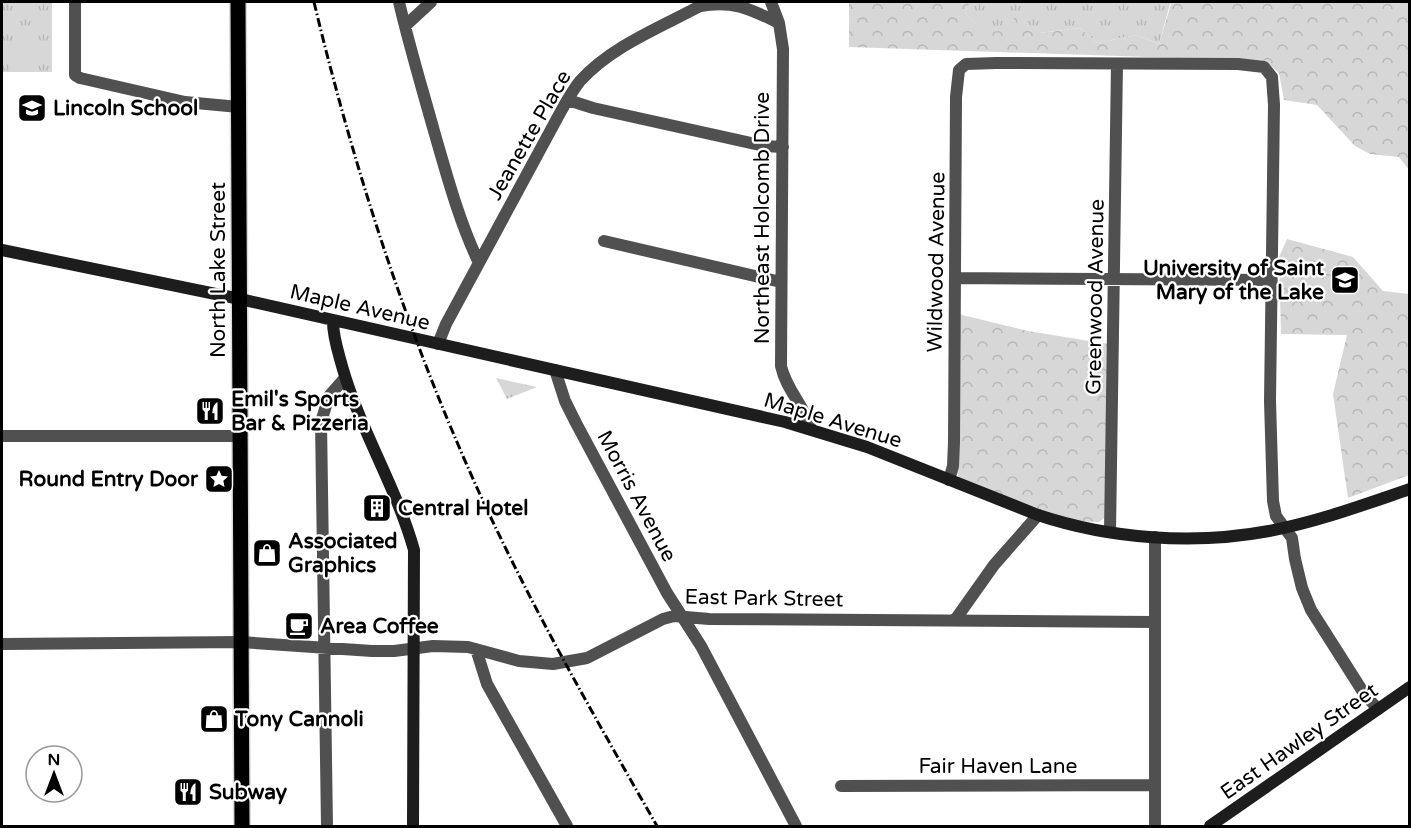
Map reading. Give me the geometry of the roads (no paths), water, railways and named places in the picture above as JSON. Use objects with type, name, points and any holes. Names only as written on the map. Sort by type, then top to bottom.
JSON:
[{"type":"main road","name":"North Lake Street","points":[[238,2],[242,826]]},
{"type":"main road","name":"Maple Avenue","points":[[2,250],[240,299],[811,429],[867,447],[1038,515],[1110,532],[1155,537],[1215,537],[1269,531],[1321,519],[1410,489]]},
{"type":"main road","points":[[333,322],[333,334],[345,378],[408,527],[414,550],[413,826]]},
{"type":"main road","name":"East Hawley Street","points":[[1210,826],[1410,687]]},
{"type":"street","points":[[75,2],[75,75],[185,102],[239,107]]},
{"type":"street","points":[[399,2],[447,177],[468,240],[479,263]]},
{"type":"street","points":[[405,26],[431,2]]},
{"type":"street","name":"Northeast Holcomb Drive","points":[[771,2],[783,49],[782,366],[790,391],[807,416],[811,429]]},
{"type":"street","name":"Jeanette Place","points":[[438,344],[446,324],[568,99],[578,84],[604,59],[620,48],[700,6],[711,3],[741,4],[778,23]]},
{"type":"street","name":"Wildwood Avenue","points":[[949,480],[953,466],[954,442],[957,77],[959,70],[963,65],[982,63],[1117,64]]},
{"type":"street","points":[[1117,64],[1257,65],[1270,72],[1272,83],[1271,480],[1276,516],[1292,538],[1302,588],[1311,610],[1365,695],[1378,710]]},
{"type":"street","name":"Greenwood Avenue","points":[[1110,532],[1117,64]]},
{"type":"street","points":[[568,99],[605,111],[764,146],[783,147]]},
{"type":"street","points":[[604,242],[781,282]]},
{"type":"street","points":[[955,278],[1270,280]]},
{"type":"street","name":"Morris Avenue","points":[[555,370],[569,408],[667,593],[706,655],[796,826]]},
{"type":"street","points":[[327,826],[321,422],[329,396],[345,378]]},
{"type":"street","points":[[2,436],[240,436]]},
{"type":"street","points":[[955,620],[994,564],[1038,515]]},
{"type":"street","points":[[1155,537],[1155,826]]},
{"type":"street","name":"East Park Street","points":[[2,644],[241,642],[372,651],[433,646],[476,649],[519,661],[554,664],[587,658],[663,619],[674,616],[731,619],[1154,622]]},
{"type":"street","points":[[476,649],[487,684],[567,826]]},
{"type":"street","name":"Fair Haven Lane","points":[[841,786],[1154,785]]},
{"type":"railway","points":[[314,2],[347,127],[384,250],[452,431],[498,533],[541,618],[657,826]]},
{"type":"place","name":"Lincoln School","points":[[32,108]]},
{"type":"place","name":"University of Saint Mary of the Lake","points":[[1345,280]]},
{"type":"place","name":"Emil's Sports Bar & Pizzeria","points":[[210,411]]},
{"type":"place","name":"Round Entry Door","points":[[219,479]]},
{"type":"place","name":"Central Hotel","points":[[377,508]]},
{"type":"place","name":"Associated Graphics","points":[[267,553]]},
{"type":"place","name":"Area Coffee","points":[[299,626]]},
{"type":"place","name":"Tony Cannoli","points":[[214,719]]},
{"type":"place","name":"Subway","points":[[188,792]]}]
